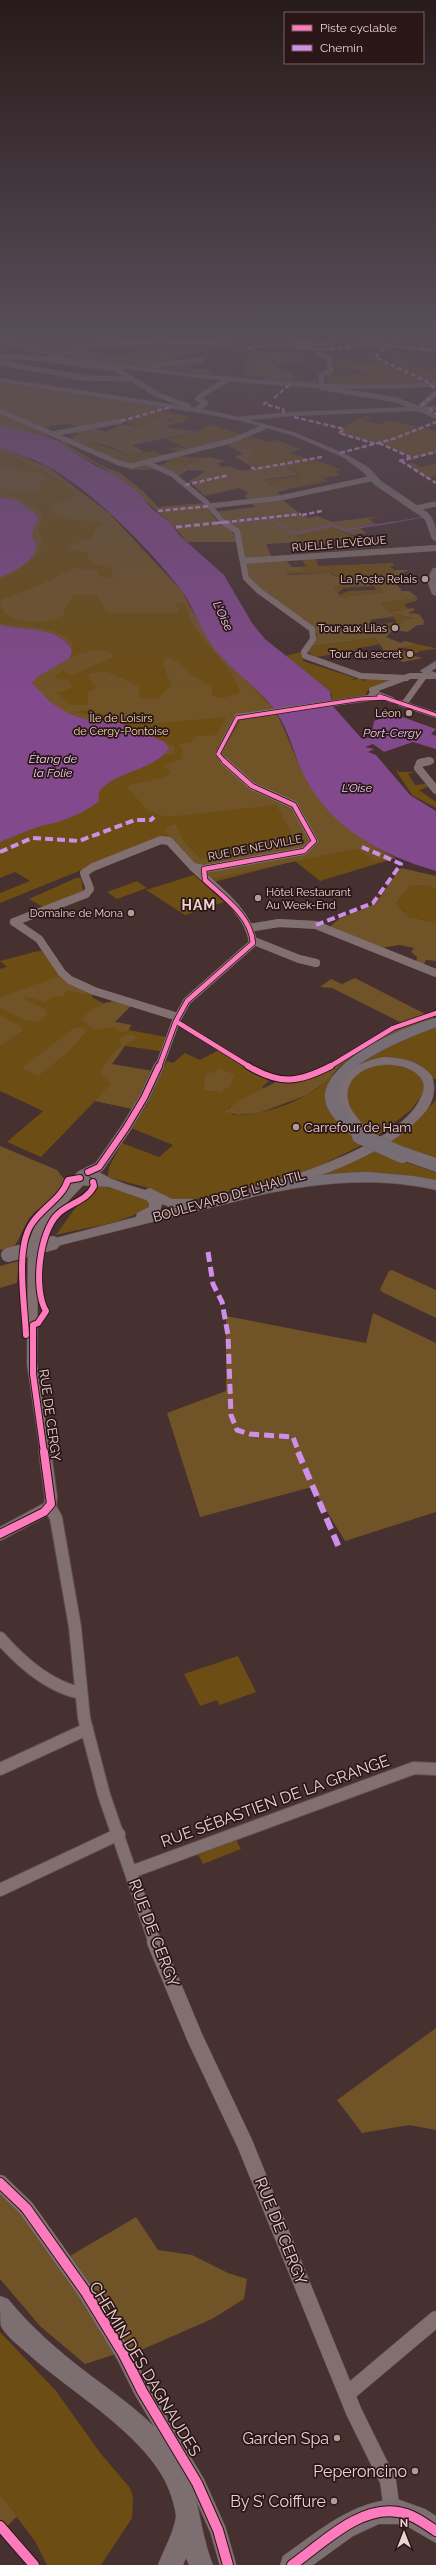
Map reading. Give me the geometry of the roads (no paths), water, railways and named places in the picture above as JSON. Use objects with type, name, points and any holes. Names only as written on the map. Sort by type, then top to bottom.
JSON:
[{"type":"main road","points":[[436,1022],[362,1055],[338,1075],[333,1087],[333,1100],[343,1121],[378,1146],[403,1153],[436,1168]]},
{"type":"main road","points":[[248,1193],[306,1181],[353,1176],[398,1178],[436,1185]]},
{"type":"street","points":[[96,453],[122,464],[136,466],[186,453]]},
{"type":"street","points":[[339,453],[353,460],[374,478],[429,519],[436,539]]},
{"type":"street","points":[[147,463],[172,474],[210,506],[220,520],[237,532],[243,561],[244,575],[250,583],[312,630],[313,639],[304,652],[306,657],[361,676],[407,677]]},
{"type":"street","points":[[210,506],[280,498],[374,478]]},
{"type":"street","points":[[416,508],[436,504]]},
{"type":"street","name":"RUELLE LEVÊQUE","points":[[243,561],[388,550],[436,548]]},
{"type":"street","points":[[435,574],[431,582],[436,594]]},
{"type":"street","name":"RUE DE NEUVILLE","points":[[254,941],[249,928],[236,908],[205,880],[204,869],[211,866],[304,851],[310,847],[314,841],[294,805],[252,786],[218,756],[218,751],[231,734],[237,718],[371,697],[376,690],[407,677],[430,674],[436,664]]},
{"type":"street","points":[[430,674],[402,703],[436,715]]},
{"type":"street","points":[[376,690],[390,700]]},
{"type":"street","points":[[431,761],[420,763],[418,768],[436,790]]},
{"type":"street","points":[[178,1017],[77,984],[62,973],[46,947],[39,939],[14,922],[87,894],[90,889],[84,873],[93,867],[160,841],[170,841],[205,880]]},
{"type":"street","points":[[193,867],[204,869]]},
{"type":"street","points":[[249,928],[279,923],[316,925],[436,973]]},
{"type":"street","points":[[248,1193],[226,1195],[179,1204],[170,1203],[155,1194],[94,1179],[106,1164],[107,1156],[150,1089],[178,1017],[187,1001],[200,987],[254,941],[299,959],[316,963]]},
{"type":"street","points":[[363,1135],[348,1116],[341,1098],[346,1079],[361,1065],[376,1061],[391,1061],[409,1066],[422,1072],[429,1080],[430,1086],[419,1112]]},
{"type":"street","name":"BOULEVARD DE L'HAUTIL","points":[[4,1256],[248,1193],[319,1170],[362,1152],[398,1131],[419,1112],[436,1090]]},
{"type":"street","points":[[403,1153],[436,1162]]},
{"type":"street","name":"RUE DE CERGY","points":[[94,1179],[58,1204],[41,1223],[33,1245],[33,1374],[51,1497],[50,1507],[56,1518],[75,1626],[80,1693],[87,1729],[104,1795],[119,1834],[152,1936],[195,2038],[245,2144],[347,2394],[388,2481],[392,2510]]},
{"type":"street","points":[[122,1225],[151,1212],[156,1206],[151,1197],[127,1188]]},
{"type":"street","points":[[0,1534],[44,1512],[50,1507]]},
{"type":"street","points":[[0,1638],[9,1648],[61,1688],[80,1693]]},
{"type":"street","points":[[0,1769],[87,1729]]},
{"type":"street","name":"RUE SÉBASTIEN DE LA GRANGE","points":[[131,1872],[414,1768],[434,1768]]},
{"type":"street","points":[[0,1890],[119,1834]]},
{"type":"street","name":"CHEMIN DES DAGNAUDES","points":[[0,2183],[26,2208],[84,2291],[124,2355],[142,2391],[197,2483],[218,2530],[228,2565]]},
{"type":"street","points":[[0,2307],[30,2340],[111,2405],[155,2445],[174,2470],[183,2497],[194,2551],[201,2565]]},
{"type":"street","points":[[347,2394],[436,2319]]},
{"type":"street","points":[[292,2565],[359,2518],[373,2513],[392,2510],[412,2515],[436,2531]]},
{"type":"street","points":[[170,2565],[184,2534],[186,2515]]},
{"type":"water","name":"L’Oise","points":[[14,453],[75,453],[96,466],[114,474],[138,492],[151,508],[172,524],[179,535],[224,575],[252,623],[265,639],[330,691],[332,705],[361,738],[371,738],[370,732],[372,732],[374,721],[394,714],[436,729],[431,734],[436,736],[436,749],[413,742],[384,752],[373,744],[365,747],[374,749],[368,752],[376,755],[410,795],[436,811],[436,871],[396,857],[377,848],[359,837],[327,810],[314,793],[303,774],[283,723],[278,715],[259,692],[213,647],[204,633],[186,597],[153,556],[117,519],[78,486],[59,473]]},
{"type":"water","points":[[0,497],[18,501],[39,517],[32,533],[36,547],[32,557],[16,570],[0,577]]},
{"type":"water","name":"Étang de la Folie","points":[[0,625],[40,630],[50,633],[58,636],[66,642],[72,650],[70,658],[37,677],[32,683],[50,702],[69,714],[85,719],[119,723],[163,741],[169,748],[155,761],[114,779],[106,785],[99,792],[98,802],[85,811],[0,842]]},
{"type":"waterway","points":[[392,522],[424,517]]},
{"type":"waterway","points":[[237,522],[272,519],[277,523]]},
{"type":"waterway","points":[[227,523],[237,522]]},
{"type":"waterway","points":[[230,523],[237,522]]},
{"type":"waterway","points":[[237,522],[242,522]]},
{"type":"waterway","points":[[276,522],[293,534],[333,525],[345,530],[392,522]]},
{"type":"place","name":"La Poste Relais","points":[[425,579]]},
{"type":"place","name":"Tour aux Lilas","points":[[395,628]]},
{"type":"place","name":"Tour du secret","points":[[410,654]]},
{"type":"place","name":"Léon","points":[[409,713]]},
{"type":"place","name":"Hôtel Restaurant Au Week-End","points":[[258,898]]},
{"type":"place","name":"Domaine de Mona","points":[[131,913]]},
{"type":"place","name":"Carrefour de Ham","points":[[296,1127]]},
{"type":"place","name":"Garden Spa","points":[[337,2438]]},
{"type":"place","name":"Peperoncino","points":[[415,2471]]},
{"type":"place","name":"By S’ Coiffure","points":[[334,2501]]},
{"type":"district","name":"HAM","points":[[199,905]]},
{"type":"water label","name":"L'Oise","points":[[223,616]]},
{"type":"water label","name":"Port-Cergy","points":[[392,733]]},
{"type":"park label","name":"Île de Loisirs de Cergy-Pontoise","points":[[121,724]]}]
